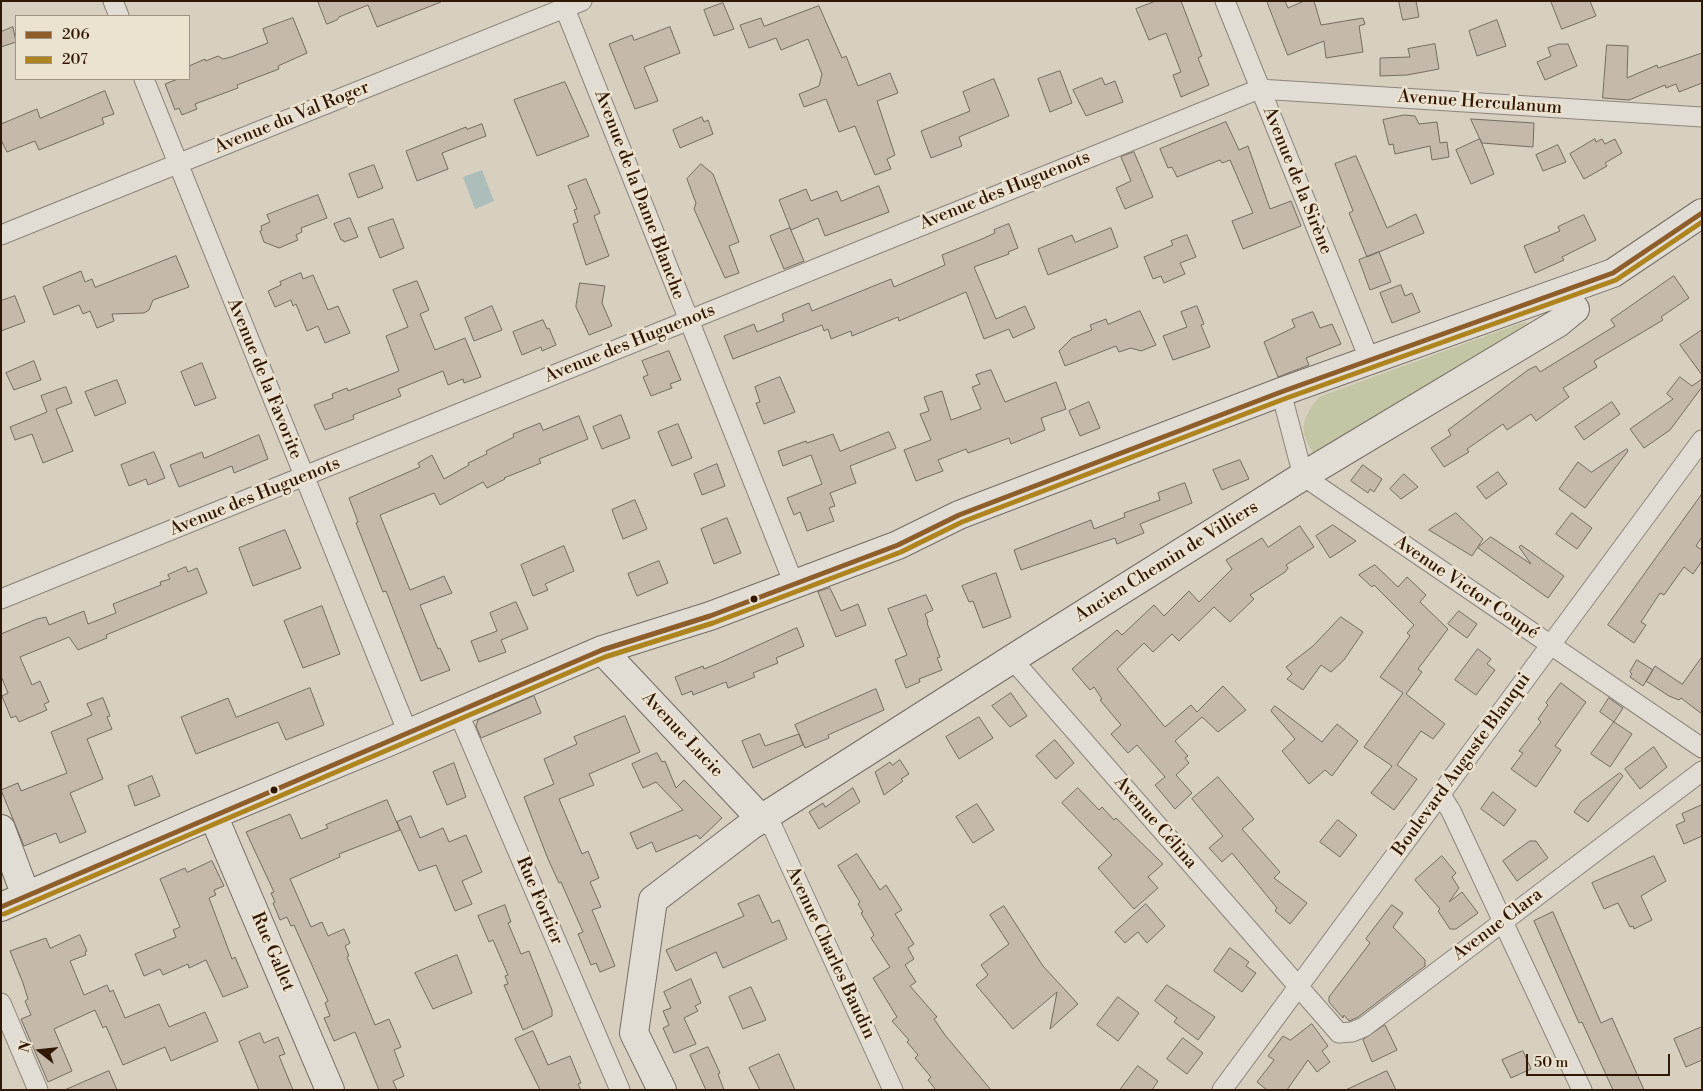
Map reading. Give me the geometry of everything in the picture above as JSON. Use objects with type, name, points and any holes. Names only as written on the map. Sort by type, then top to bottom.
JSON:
[{"type":"street","points":[[113,1],[119,15]]},
{"type":"street","name":"Avenue du Val Roger","points":[[1,235],[563,5],[582,1]]},
{"type":"street","name":"Avenue de la Sirène","points":[[1225,1],[1370,361]]},
{"type":"street","name":"Avenue de la Dame Blanche","points":[[563,5],[687,320],[794,584]]},
{"type":"street","name":"Avenue de la Favorite","points":[[144,80],[303,478],[408,733]]},
{"type":"street","name":"Avenue Herculanum","points":[[1259,89],[1702,117]]},
{"type":"street","name":"Avenue des Huguenots","points":[[1,599],[1259,89]]},
{"type":"street","points":[[1,908],[213,815],[602,650],[710,616],[898,544],[959,515],[1281,392],[1605,278],[1702,213]]},
{"type":"street","name":"Ancien Chemin de Villiers","points":[[662,1090],[634,1034],[652,900],[750,826],[1303,476],[1558,323],[1575,309]]},
{"type":"street","points":[[1281,392],[1303,476]]},
{"type":"street","name":"Boulevard Auguste Blanqui","points":[[1222,1090],[1702,440]]},
{"type":"street","name":"Avenue Victor Coupé","points":[[1303,476],[1702,748]]},
{"type":"street","name":"Avenue Lucie","points":[[602,650],[762,820]]},
{"type":"street","name":"Avenue Célina","points":[[1012,659],[1298,988]]},
{"type":"street","name":"Rue Fortier","points":[[458,712],[620,1090]]},
{"type":"street","name":"Avenue Clara","points":[[1298,988],[1339,1033],[1359,1030],[1702,771]]},
{"type":"street","points":[[1441,795],[1451,811],[1582,1090]]},
{"type":"street","name":"Rue Gallet","points":[[213,815],[330,1090]]},
{"type":"street","name":"Avenue Charles Baudin","points":[[762,820],[773,828],[893,1090]]},
{"type":"street","points":[[1,829],[26,896]]},
{"type":"street","points":[[1,1003],[38,1090]]},
{"type":"green space","points":[[1524,322],[1529,324],[1316,457],[1310,448],[1304,433],[1305,420],[1319,397]]},
{"type":"shaded area","points":[[482,170],[494,201],[475,209],[463,177]]},
{"type":"building","points":[[318,1],[441,2],[377,27],[368,5],[327,24]]},
{"type":"building","points":[[1156,1],[1181,1],[1202,56],[1198,58],[1209,85],[1181,97],[1173,75],[1181,72],[1166,33],[1149,40],[1136,9]]},
{"type":"building","points":[[1267,1],[1285,1],[1288,8],[1304,1],[1314,1],[1321,25],[1363,18],[1365,24],[1359,26],[1363,52],[1326,58],[1324,41],[1288,55]]},
{"type":"building","points":[[1399,1],[1416,1],[1419,17],[1403,20]]},
{"type":"building","points":[[1551,1],[1590,1],[1596,16],[1562,29]]},
{"type":"building","points":[[723,3],[734,29],[714,36],[704,10]]},
{"type":"building","points":[[819,6],[842,58],[846,56],[858,86],[890,73],[898,93],[877,101],[895,155],[887,159],[891,169],[875,175],[855,126],[839,132],[826,99],[804,107],[799,94],[819,86],[822,74],[808,39],[781,50],[776,38],[749,48],[740,25],[761,18],[764,26]]},
{"type":"building","points":[[293,18],[307,53],[278,66],[279,69],[237,85],[238,88],[195,104],[197,109],[182,115],[179,108],[175,110],[165,84],[175,80],[190,80],[190,66],[205,59],[206,61],[218,56],[223,59],[231,57],[268,43],[263,29]]},
{"type":"building","points":[[1497,20],[1506,46],[1477,56],[1469,31]]},
{"type":"building","points":[[13,27],[15,42],[1,47],[1,32]]},
{"type":"building","points":[[670,27],[680,53],[644,67],[658,101],[635,109],[609,44],[632,35],[634,40]]},
{"type":"building","points":[[1435,44],[1439,69],[1407,75],[1380,76],[1380,58],[1410,57],[1408,49]]},
{"type":"building","points":[[1559,44],[1568,44],[1577,66],[1545,80],[1537,62],[1551,56],[1548,48]]},
{"type":"building","points":[[1607,45],[1628,46],[1627,78],[1657,65],[1658,68],[1702,53],[1702,83],[1679,92],[1676,84],[1666,88],[1665,85],[1629,100],[1603,98]]},
{"type":"building","points":[[1060,71],[1072,103],[1050,112],[1038,79]]},
{"type":"building","points":[[1102,78],[1105,85],[1115,81],[1123,102],[1086,116],[1073,90]]},
{"type":"building","points":[[994,79],[1009,116],[959,137],[962,146],[931,158],[921,131],[970,111],[963,92]]},
{"type":"building","points":[[565,82],[589,136],[537,156],[514,100]]},
{"type":"building","points":[[105,91],[114,114],[102,118],[104,124],[39,150],[35,141],[7,152],[1,140],[1,124],[37,109],[40,118]]},
{"type":"building","points":[[1404,115],[1415,116],[1419,124],[1437,122],[1440,143],[1447,142],[1449,157],[1432,160],[1430,146],[1395,154],[1393,144],[1389,145],[1383,120]]},
{"type":"building","points":[[702,117],[704,122],[708,120],[713,134],[680,148],[673,130]]},
{"type":"building","points":[[1471,119],[1534,123],[1533,147],[1482,143]]},
{"type":"building","points":[[1226,122],[1239,150],[1248,146],[1270,209],[1291,201],[1301,226],[1243,249],[1232,221],[1253,213],[1230,160],[1222,163],[1220,160],[1177,177],[1172,167],[1168,168],[1160,149]]},
{"type":"building","points":[[482,124],[486,136],[442,153],[448,169],[417,181],[406,151],[466,127],[467,129]]},
{"type":"building","points":[[1480,139],[1494,174],[1471,184],[1456,150]]},
{"type":"building","points":[[1595,139],[1596,142],[1602,139],[1605,144],[1615,139],[1622,153],[1605,163],[1607,166],[1584,179],[1570,154]]},
{"type":"building","points":[[1558,145],[1566,162],[1543,171],[1536,155]]},
{"type":"building","points":[[1134,152],[1153,197],[1125,209],[1116,188],[1131,181],[1121,157]]},
{"type":"building","points":[[1356,156],[1387,228],[1416,214],[1424,233],[1367,257],[1349,213],[1353,211],[1335,164]]},
{"type":"building","points":[[701,164],[713,174],[739,242],[729,246],[739,273],[725,278],[694,209],[696,203],[687,179]]},
{"type":"building","points":[[374,165],[383,188],[358,198],[349,174]]},
{"type":"building","points":[[586,179],[600,213],[594,216],[609,256],[586,265],[573,224],[578,222],[574,210],[577,209],[568,186]]},
{"type":"building","points":[[879,186],[889,212],[825,236],[818,218],[791,230],[779,200],[806,189],[811,201],[837,191],[841,201]]},
{"type":"building","points":[[318,195],[327,218],[301,228],[302,232],[296,235],[298,240],[279,248],[264,242],[260,231],[262,230],[261,226],[270,222],[267,215]]},
{"type":"building","points":[[1584,215],[1596,240],[1562,257],[1564,260],[1535,273],[1524,246],[1560,231],[1558,227]]},
{"type":"building","points":[[350,218],[358,237],[344,242],[341,240],[334,224]]},
{"type":"building","points":[[393,219],[404,248],[380,258],[368,228]]},
{"type":"building","points":[[1009,224],[1018,248],[1008,252],[1009,254],[974,267],[996,319],[1025,306],[1035,328],[1013,338],[1009,329],[984,339],[966,292],[899,321],[898,317],[852,336],[851,331],[831,339],[828,329],[824,331],[822,325],[733,359],[724,336],[754,324],[757,332],[784,321],[782,314],[809,303],[812,311],[891,279],[894,287],[945,265],[942,255],[995,233],[994,230]]},
{"type":"building","points":[[790,228],[804,261],[784,269],[770,236]]},
{"type":"building","points":[[1111,228],[1118,247],[1048,275],[1038,249],[1072,235],[1075,242]]},
{"type":"building","points":[[1187,235],[1196,257],[1180,263],[1185,274],[1164,283],[1161,276],[1153,279],[1144,257],[1173,245],[1171,241]]},
{"type":"building","points":[[1379,252],[1391,282],[1370,290],[1359,260]]},
{"type":"building","points":[[176,256],[189,287],[153,300],[149,310],[144,313],[112,314],[114,321],[97,328],[90,311],[83,314],[79,305],[54,315],[43,287],[81,271],[85,282],[92,279],[95,287]]},
{"type":"building","points":[[301,273],[303,279],[313,275],[328,310],[338,306],[350,333],[325,343],[318,326],[307,331],[296,304],[293,306],[291,300],[275,307],[268,291],[281,285],[280,282]]},
{"type":"building","points":[[1674,276],[1689,298],[1661,317],[1663,320],[1594,361],[1597,367],[1563,388],[1569,397],[1536,421],[1531,414],[1507,430],[1503,424],[1467,449],[1469,452],[1444,467],[1431,448],[1451,435],[1448,430],[1528,370],[1536,366],[1540,372],[1615,326],[1611,320]]},
{"type":"building","points":[[417,281],[429,310],[420,314],[435,350],[465,338],[481,377],[464,383],[463,379],[448,385],[443,371],[398,389],[401,396],[353,415],[354,419],[325,430],[314,405],[333,398],[332,394],[347,388],[348,391],[399,371],[386,336],[408,327],[393,290]]},
{"type":"building","points":[[580,283],[605,286],[602,303],[612,326],[589,335],[576,307]]},
{"type":"building","points":[[1401,285],[1405,296],[1412,293],[1420,312],[1392,323],[1380,293]]},
{"type":"building","points":[[15,296],[25,322],[1,331],[1,301]]},
{"type":"building","points":[[492,306],[502,330],[474,341],[465,318]]},
{"type":"building","points":[[1197,306],[1204,324],[1201,325],[1210,347],[1173,360],[1163,336],[1187,327],[1181,312]]},
{"type":"building","points":[[1140,311],[1156,345],[1141,351],[1131,348],[1119,352],[1116,346],[1065,366],[1059,351],[1072,338],[1092,330],[1090,325],[1106,319],[1108,324]]},
{"type":"building","points":[[1313,312],[1320,328],[1332,324],[1341,344],[1306,358],[1309,365],[1278,377],[1264,342],[1295,327],[1292,320]]},
{"type":"building","points":[[543,320],[547,329],[549,328],[556,345],[542,351],[541,347],[522,355],[513,332]]},
{"type":"building","points":[[1702,330],[1702,375],[1680,345]]},
{"type":"building","points":[[669,351],[681,380],[670,384],[672,388],[651,396],[643,377],[648,375],[642,361]]},
{"type":"building","points":[[34,361],[41,380],[14,390],[6,373]]},
{"type":"building","points":[[202,363],[216,398],[195,406],[181,372]]},
{"type":"building","points":[[991,370],[1005,402],[1056,382],[1066,409],[1041,418],[1045,430],[1011,444],[1009,438],[968,453],[966,449],[938,460],[943,471],[916,481],[904,450],[931,440],[920,414],[929,411],[924,397],[942,391],[951,420],[981,409],[972,387],[980,384],[976,375]]},
{"type":"building","points":[[780,377],[795,412],[764,424],[756,403],[760,402],[755,387]]},
{"type":"building","points":[[1680,377],[1692,386],[1702,379],[1702,387],[1670,430],[1644,448],[1630,429],[1673,399],[1667,394]]},
{"type":"building","points":[[117,380],[126,403],[95,416],[85,392]]},
{"type":"building","points":[[66,387],[72,403],[56,409],[73,451],[43,463],[32,434],[15,440],[10,427],[47,412],[41,396]]},
{"type":"building","points":[[1089,402],[1100,428],[1080,436],[1069,411]]},
{"type":"building","points":[[1612,402],[1620,414],[1584,440],[1575,427]]},
{"type":"building","points":[[621,415],[630,438],[602,449],[593,427]]},
{"type":"building","points":[[579,416],[588,439],[539,459],[541,463],[504,478],[487,488],[483,482],[440,505],[434,493],[380,515],[410,590],[444,576],[452,593],[420,605],[438,649],[440,648],[450,670],[421,681],[386,591],[383,592],[356,523],[358,522],[349,498],[420,467],[418,463],[432,455],[444,479],[469,465],[468,463],[487,454],[486,451],[514,437],[513,434],[540,423],[543,430]]},
{"type":"building","points":[[678,424],[692,458],[672,466],[658,432]]},
{"type":"building","points":[[889,432],[896,448],[850,466],[856,483],[830,493],[835,506],[829,508],[834,521],[807,531],[800,512],[794,515],[787,498],[822,484],[811,455],[783,466],[778,451],[833,434],[840,451]]},
{"type":"building","points":[[259,435],[268,459],[234,473],[232,466],[179,487],[170,465],[202,452],[204,458]]},
{"type":"building","points":[[1627,449],[1628,451],[1585,508],[1559,489],[1578,462],[1591,472]]},
{"type":"building","points":[[154,452],[165,478],[148,485],[146,479],[129,486],[121,465]]},
{"type":"building","points":[[1240,460],[1249,479],[1222,490],[1213,470]]},
{"type":"building","points":[[717,464],[725,486],[702,495],[694,474]]},
{"type":"building","points":[[1363,465],[1382,479],[1374,492],[1370,489],[1368,493],[1351,481]]},
{"type":"building","points":[[1498,472],[1507,484],[1486,499],[1477,487]]},
{"type":"building","points":[[1404,474],[1418,487],[1401,499],[1390,489]]},
{"type":"building","points":[[1185,483],[1192,503],[1140,524],[1144,533],[1117,544],[1115,538],[1021,570],[1014,550],[1091,520],[1094,529],[1125,517],[1124,513],[1160,500],[1158,493]]},
{"type":"building","points":[[1702,494],[1702,537],[1696,546],[1702,550],[1702,561],[1693,574],[1684,567],[1664,595],[1660,593],[1641,622],[1646,625],[1634,643],[1608,625]]},
{"type":"building","points":[[635,500],[647,529],[623,539],[612,510]]},
{"type":"building","points":[[1456,513],[1483,539],[1472,556],[1429,530]]},
{"type":"building","points":[[1572,513],[1592,528],[1577,549],[1556,534]]},
{"type":"building","points":[[727,518],[741,553],[714,564],[701,529]]},
{"type":"building","points":[[1333,525],[1356,541],[1330,558],[1316,536]]},
{"type":"building","points":[[1300,526],[1314,547],[1286,565],[1288,568],[1285,572],[1250,595],[1254,599],[1230,622],[1214,607],[1179,641],[1172,634],[1153,652],[1144,643],[1117,669],[1165,727],[1191,705],[1197,712],[1223,686],[1246,710],[1218,732],[1202,717],[1175,741],[1188,756],[1185,758],[1189,763],[1176,775],[1192,793],[1175,809],[1155,785],[1165,777],[1137,745],[1128,753],[1111,734],[1121,725],[1100,700],[1102,699],[1094,687],[1090,690],[1072,669],[1117,630],[1122,635],[1154,605],[1164,616],[1189,591],[1199,602],[1232,569],[1226,560],[1262,538],[1268,547]]},
{"type":"building","points":[[285,530],[301,568],[253,586],[239,548]]},
{"type":"building","points":[[1491,537],[1531,564],[1519,547],[1521,545],[1564,576],[1548,598],[1478,548]]},
{"type":"building","points":[[564,546],[574,571],[545,584],[548,590],[533,596],[521,565]]},
{"type":"building","points":[[659,561],[668,583],[637,596],[628,574]]},
{"type":"building","points":[[1375,565],[1398,587],[1407,577],[1426,595],[1420,602],[1448,629],[1418,669],[1422,672],[1406,694],[1445,724],[1433,739],[1421,731],[1397,765],[1417,779],[1394,810],[1371,793],[1392,766],[1364,747],[1403,693],[1380,677],[1410,636],[1407,633],[1414,625],[1374,585],[1372,587],[1359,575]]},
{"type":"building","points":[[186,567],[188,572],[197,568],[207,593],[106,635],[107,638],[78,650],[69,637],[20,657],[32,685],[40,681],[49,702],[44,704],[47,710],[19,722],[16,716],[11,718],[2,696],[8,693],[1,676],[1,634],[37,619],[46,617],[49,625],[84,611],[88,624],[116,613],[113,604],[161,585],[160,582],[170,579],[168,575]]},
{"type":"building","points":[[996,573],[1011,617],[983,628],[973,601],[969,602],[962,586]]},
{"type":"building","points":[[830,588],[841,611],[858,604],[866,625],[836,637],[818,592]]},
{"type":"building","points":[[926,595],[933,610],[925,614],[940,657],[937,658],[942,670],[919,679],[920,682],[906,688],[895,660],[907,655],[888,609]]},
{"type":"building","points":[[516,602],[528,629],[501,640],[506,652],[479,662],[471,641],[497,631],[490,613]]},
{"type":"building","points":[[322,606],[340,654],[303,668],[284,621]]},
{"type":"building","points":[[1459,611],[1477,624],[1467,638],[1448,624]]},
{"type":"building","points":[[1341,617],[1363,632],[1344,660],[1331,672],[1321,665],[1303,690],[1287,679],[1292,674],[1286,667],[1313,646]]},
{"type":"building","points":[[797,628],[804,646],[776,658],[778,663],[753,673],[755,677],[728,688],[726,682],[693,695],[692,691],[682,695],[675,677],[703,666],[704,669],[719,663]]},
{"type":"building","points":[[1478,649],[1491,659],[1487,664],[1495,670],[1476,695],[1455,680]]},
{"type":"building","points":[[1702,657],[1702,714],[1681,698],[1679,700],[1669,696],[1646,681],[1655,666],[1682,684]]},
{"type":"building","points":[[1637,660],[1653,670],[1643,686],[1630,677],[1632,674],[1630,672]]},
{"type":"building","points":[[1561,683],[1586,702],[1555,746],[1561,750],[1536,787],[1511,769],[1523,753],[1519,751],[1541,722],[1538,719],[1548,705],[1546,703]]},
{"type":"building","points":[[310,688],[324,725],[286,740],[278,722],[196,754],[181,717],[228,698],[236,717]]},
{"type":"building","points":[[876,689],[884,710],[828,735],[829,738],[805,748],[795,725]]},
{"type":"building","points":[[1011,693],[1027,716],[1010,727],[992,706]]},
{"type":"building","points":[[534,696],[541,713],[481,738],[476,726],[478,720]]},
{"type":"building","points":[[103,698],[110,716],[107,717],[112,729],[87,739],[103,779],[70,793],[86,832],[60,843],[56,833],[24,846],[1,790],[18,783],[21,791],[67,773],[51,732],[92,715],[87,704]]},
{"type":"building","points":[[1609,698],[1623,708],[1614,722],[1600,712]]},
{"type":"building","points":[[1275,706],[1322,742],[1337,724],[1358,741],[1332,776],[1325,770],[1309,784],[1282,751],[1295,739],[1271,711]]},
{"type":"building","points":[[625,716],[640,752],[589,774],[594,785],[559,799],[582,854],[588,851],[599,878],[590,882],[601,907],[592,910],[615,966],[600,972],[596,963],[591,965],[578,934],[583,932],[561,882],[559,883],[548,859],[524,797],[554,784],[544,759],[577,744],[574,737]]},
{"type":"building","points":[[979,717],[993,738],[959,759],[946,737]]},
{"type":"building","points":[[1614,722],[1632,734],[1610,767],[1591,754]]},
{"type":"building","points":[[760,734],[765,746],[799,734],[803,745],[753,768],[742,741]]},
{"type":"building","points":[[1055,740],[1074,763],[1056,779],[1036,756]]},
{"type":"building","points":[[1654,747],[1667,767],[1640,789],[1625,769]]},
{"type":"building","points":[[657,753],[662,762],[665,761],[676,788],[684,780],[722,818],[700,839],[697,835],[656,852],[652,842],[637,849],[630,833],[683,810],[656,782],[643,788],[632,764]]},
{"type":"building","points":[[900,760],[909,774],[901,779],[903,781],[884,795],[875,772],[890,762],[892,765]]},
{"type":"building","points":[[454,763],[466,797],[447,805],[433,772]]},
{"type":"building","points":[[1620,773],[1623,776],[1588,822],[1574,812],[1581,802]]},
{"type":"building","points":[[152,776],[160,796],[135,806],[128,786]]},
{"type":"building","points":[[1218,777],[1254,819],[1242,829],[1280,872],[1274,878],[1307,903],[1290,924],[1275,911],[1277,908],[1232,853],[1222,862],[1209,848],[1223,836],[1192,799]]},
{"type":"building","points":[[853,788],[860,802],[819,829],[809,812],[823,803],[825,807]]},
{"type":"building","points":[[1078,788],[1099,810],[1102,807],[1114,820],[1116,818],[1163,864],[1148,877],[1158,888],[1134,909],[1098,868],[1112,855],[1062,803]]},
{"type":"building","points":[[1493,792],[1516,810],[1504,826],[1481,809]]},
{"type":"building","points":[[387,800],[400,830],[339,854],[340,857],[290,879],[311,927],[322,922],[328,936],[344,929],[350,943],[345,946],[349,956],[347,957],[375,1025],[389,1019],[401,1047],[394,1050],[404,1076],[393,1081],[397,1090],[379,1090],[355,1032],[334,1041],[324,1018],[330,1016],[325,1003],[328,1001],[294,925],[291,926],[287,917],[280,920],[273,903],[275,902],[271,893],[274,892],[246,832],[290,814],[301,839],[328,828],[326,825]]},
{"type":"building","points":[[977,804],[994,830],[973,843],[956,817]]},
{"type":"building","points":[[1702,805],[1702,836],[1684,844],[1676,825],[1685,821],[1682,814]]},
{"type":"building","points":[[411,816],[420,838],[443,828],[449,842],[466,835],[482,872],[462,881],[472,904],[455,911],[436,865],[419,871],[397,822]]},
{"type":"building","points":[[1338,820],[1357,835],[1340,857],[1320,842]]},
{"type":"building","points":[[1530,841],[1536,841],[1548,858],[1517,881],[1503,861]]},
{"type":"building","points":[[857,854],[880,890],[886,885],[902,910],[895,914],[914,944],[908,948],[914,959],[905,965],[916,982],[910,986],[937,1017],[934,1019],[945,1035],[991,1090],[936,1090],[928,1080],[931,1077],[915,1058],[918,1055],[907,1042],[909,1040],[892,1021],[897,1017],[873,978],[890,967],[871,938],[874,935],[861,913],[863,912],[858,904],[860,902],[838,866]]},
{"type":"building","points":[[1442,856],[1456,873],[1452,877],[1459,888],[1449,902],[1462,892],[1478,913],[1456,929],[1450,929],[1438,911],[1440,909],[1415,880]]},
{"type":"building","points":[[1654,856],[1666,881],[1641,896],[1652,920],[1634,929],[1633,926],[1630,927],[1618,903],[1604,909],[1592,883]]},
{"type":"building","points":[[212,861],[224,886],[214,890],[216,895],[209,898],[232,959],[235,957],[248,987],[223,997],[206,960],[189,968],[188,964],[163,975],[160,969],[144,976],[135,954],[176,937],[173,930],[180,927],[160,879],[185,868],[187,872]]},
{"type":"building","points":[[759,895],[772,923],[779,920],[787,939],[723,968],[716,952],[676,971],[666,950],[744,916],[738,904]]},
{"type":"building","points":[[1146,904],[1165,926],[1147,943],[1138,932],[1125,943],[1115,932]]},
{"type":"building","points":[[505,905],[511,922],[508,923],[521,954],[529,951],[552,1010],[552,1016],[523,1030],[504,985],[508,984],[505,976],[508,975],[493,940],[489,942],[478,916]]},
{"type":"building","points":[[1392,905],[1403,913],[1393,927],[1425,960],[1425,966],[1358,1017],[1349,1021],[1344,1015],[1343,1018],[1329,1002],[1329,997],[1370,943],[1366,939]]},
{"type":"building","points":[[1004,906],[1043,966],[1078,1004],[1050,1029],[1057,992],[1013,1029],[976,985],[988,975],[981,965],[1009,944],[990,915]]},
{"type":"building","points":[[1553,912],[1601,1023],[1612,1018],[1644,1090],[1613,1090],[1582,1022],[1579,1023],[1534,921]]},
{"type":"building","points":[[80,935],[87,951],[85,952],[86,955],[70,961],[84,995],[107,985],[110,992],[113,990],[125,1018],[159,1004],[169,1027],[205,1012],[218,1041],[171,1061],[165,1047],[123,1065],[106,1026],[103,1028],[95,1010],[54,1029],[72,1071],[48,1082],[21,1019],[31,1015],[25,1001],[28,999],[23,983],[10,951],[46,938],[50,948]]},
{"type":"building","points":[[1230,948],[1249,962],[1246,966],[1256,973],[1242,992],[1214,971]]},
{"type":"building","points":[[457,955],[472,993],[433,1009],[415,973]]},
{"type":"building","points":[[691,979],[701,1003],[695,1006],[698,1011],[684,1018],[696,1044],[674,1053],[663,1028],[669,1025],[663,1011],[671,1008],[664,992]]},
{"type":"building","points":[[1167,985],[1215,1017],[1198,1040],[1174,1022],[1177,1018],[1155,1001]]},
{"type":"building","points":[[751,987],[766,1020],[743,1029],[729,997]]},
{"type":"building","points":[[1118,997],[1139,1013],[1118,1041],[1097,1025]]},
{"type":"building","points":[[1312,1024],[1328,1046],[1322,1051],[1330,1062],[1317,1072],[1308,1060],[1287,1090],[1267,1090],[1257,1082],[1274,1060],[1268,1056],[1283,1036],[1290,1040]]},
{"type":"building","points":[[1385,1025],[1397,1050],[1372,1062],[1363,1040]]},
{"type":"building","points":[[1702,1027],[1702,1060],[1686,1067],[1674,1039]]},
{"type":"building","points":[[533,1031],[548,1065],[570,1056],[581,1083],[578,1084],[581,1090],[540,1090],[515,1039]]},
{"type":"building","points":[[260,1033],[264,1043],[278,1037],[285,1054],[279,1056],[293,1090],[259,1090],[239,1042]]},
{"type":"building","points":[[1183,1038],[1203,1053],[1187,1074],[1167,1059]]},
{"type":"building","points":[[708,1047],[720,1073],[718,1074],[724,1090],[706,1090],[690,1055]]},
{"type":"building","points":[[1523,1051],[1531,1069],[1511,1078],[1502,1060]]},
{"type":"building","points":[[779,1054],[795,1090],[760,1090],[749,1068]]},
{"type":"building","points":[[1138,1066],[1158,1081],[1152,1090],[1120,1090]]},
{"type":"building","points":[[109,1071],[117,1090],[65,1090]]},
{"type":"building","points":[[1387,1071],[1396,1090],[1346,1090]]},
{"type":"transit line","name":"206","points":[[1,907],[602,650],[710,616],[898,545],[959,515],[1281,392],[1613,273],[1702,213]]},
{"type":"transit line","name":"207","points":[[4,914],[605,657],[713,623],[901,552],[962,522],[1284,399],[1616,280],[1702,222]]}]
